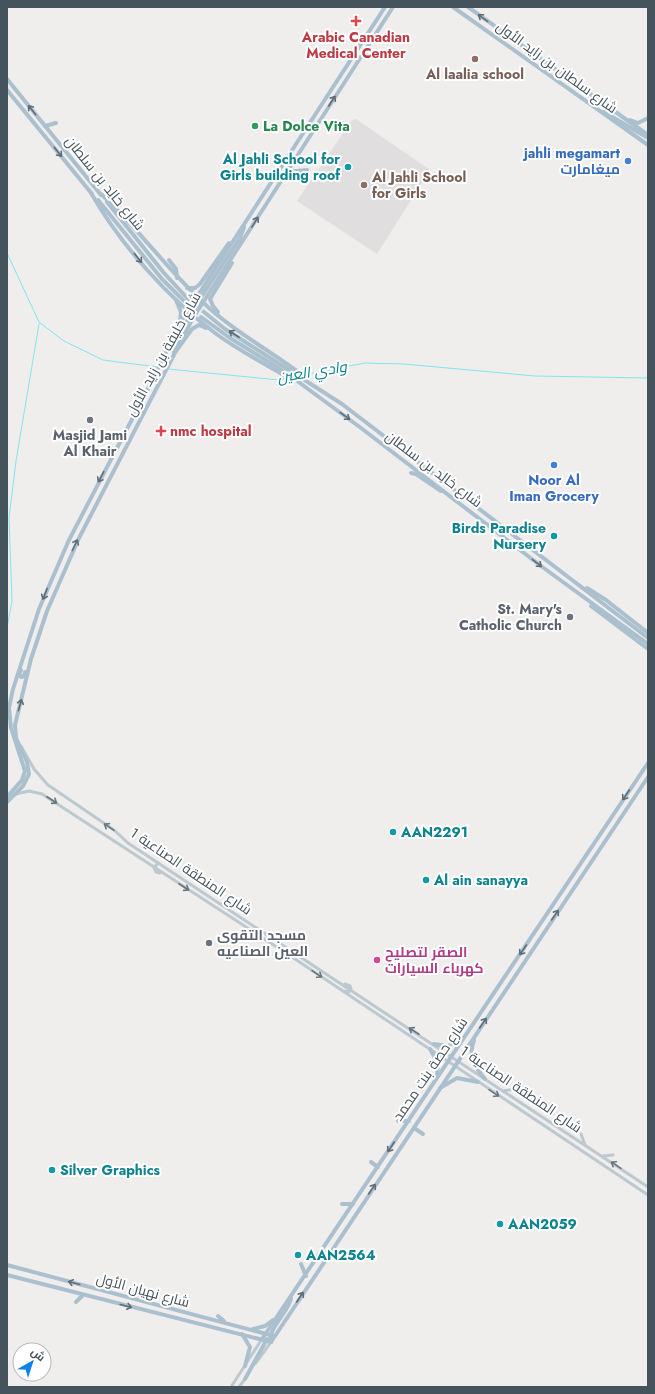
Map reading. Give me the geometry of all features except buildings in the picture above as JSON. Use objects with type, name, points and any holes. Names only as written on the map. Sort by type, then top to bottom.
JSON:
[{"type":"main road","name":"شارع خليفة بن زايد الأول","points":[[7,797],[18,786],[24,775],[24,766],[13,738],[9,712],[13,689],[25,650],[47,590],[69,540],[152,381],[180,323],[192,313],[236,235],[385,7]]},
{"type":"main road","name":"شارع خليفة بن زايد الأول","points":[[192,313],[200,299],[236,253],[286,172],[393,7]]},
{"type":"main road","name":"شارع سلطان بن زايد الأول","points":[[454,7],[646,144]]},
{"type":"main road","name":"شارع سلطان بن زايد الأول","points":[[468,7],[648,136]]},
{"type":"main road","name":"شارع خالِد بن سلطان","points":[[7,79],[187,301],[158,274],[7,90]]},
{"type":"main road","points":[[600,112],[611,115],[648,136],[646,144]]},
{"type":"main road","points":[[617,114],[636,123],[648,118]]},
{"type":"main road","points":[[45,126],[56,123]]},
{"type":"main road","points":[[286,172],[307,170]]},
{"type":"main road","points":[[91,192],[104,214],[137,257],[173,296],[233,346]]},
{"type":"main road","points":[[101,194],[121,213],[187,288],[267,352]]},
{"type":"main road","points":[[200,299],[240,238],[245,221]]},
{"type":"main road","points":[[187,288],[195,288],[200,284],[225,247],[236,235]]},
{"type":"main road","points":[[236,253],[230,268],[210,300],[215,309],[245,335]]},
{"type":"main road","points":[[169,260],[176,269],[177,278]]},
{"type":"main road","points":[[173,296],[180,308],[180,323]]},
{"type":"main road","points":[[173,353],[178,338],[192,313]]},
{"type":"main road","name":"شارع خالِد بن سلطان","points":[[648,638],[318,387],[267,352],[203,314],[230,338],[313,393],[648,644]]},
{"type":"main road","points":[[173,353],[182,345],[192,329],[199,325],[233,346],[262,360]]},
{"type":"main road","name":"شارع خليفة بن زايد الأول","points":[[7,802],[26,782],[29,771],[27,762],[18,742],[15,729],[16,716],[35,646],[47,611],[73,550],[173,353]]},
{"type":"main road","points":[[411,473],[416,474],[434,487],[449,494]]},
{"type":"main road","points":[[578,584],[601,596],[648,633]]},
{"type":"main road","points":[[573,589],[590,605],[648,648]]},
{"type":"main road","points":[[25,650],[19,674],[22,677],[24,676],[31,652],[35,646]]},
{"type":"main road","name":"شارع حصة بنت محمد","points":[[270,1335],[278,1315],[306,1276],[648,763]]},
{"type":"main road","name":"شارع حصة بنت محمد","points":[[267,1340],[414,1128],[648,777]]},
{"type":"main road","points":[[476,1034],[472,1047],[471,1058],[474,1065],[485,1078]]},
{"type":"main road","points":[[434,1044],[447,1046],[464,1038]]},
{"type":"main road","points":[[430,1049],[438,1062],[437,1078]]},
{"type":"main road","points":[[438,1090],[457,1078],[466,1078],[478,1082]]},
{"type":"main road","points":[[398,1121],[409,1121]]},
{"type":"main road","points":[[414,1128],[423,1134]]},
{"type":"main road","points":[[371,1162],[378,1167]]},
{"type":"main road","points":[[342,1204],[353,1204]]},
{"type":"main road","points":[[301,1264],[306,1276]]},
{"type":"main road","name":"شارع نهيان الأول","points":[[7,1265],[270,1335]]},
{"type":"main road","name":"شارع نهيان الأول","points":[[7,1275],[267,1340]]},
{"type":"main road","points":[[76,1302],[83,1295]]},
{"type":"main road","points":[[245,1379],[251,1366],[289,1306],[291,1296]]},
{"type":"main road","points":[[251,1329],[265,1326],[278,1315]]},
{"type":"main road","points":[[218,1316],[226,1323]]},
{"type":"main road","points":[[241,1334],[250,1347],[245,1366]]},
{"type":"street","name":"شارع المنطقة الصناعية 1","points":[[18,742],[37,773],[48,785],[158,863],[434,1044],[648,1187]]},
{"type":"street","name":"شارع المنطقة الصناعية 1","points":[[16,794],[29,790],[42,794],[430,1049],[648,1195]]},
{"type":"street","points":[[154,867],[158,863]]},
{"type":"street","points":[[342,991],[348,992],[351,990]]},
{"type":"street","points":[[503,1091],[515,1089]]},
{"type":"street","points":[[582,1134],[584,1144]]},
{"type":"street","points":[[603,1157],[613,1155]]},
{"type":"street","name":"شارع حصة بنت محمد","points":[[231,1387],[245,1366],[267,1340]]},
{"type":"street","points":[[239,1387],[245,1379]]},
{"type":"shaded area","name":"Al Jahli School for Girls","points":[[356,119],[430,170],[377,254],[297,201],[352,120]]},
{"type":"waterway","name":"وادي العين","points":[[7,253],[39,322],[64,341],[103,360],[157,367]]},
{"type":"waterway","points":[[7,628],[12,601],[9,518],[16,461],[39,324]]},
{"type":"waterway","name":"وادي العين","points":[[303,375],[365,363],[404,364],[535,376],[648,378]]},
{"type":"waterway","name":"وادي العين","points":[[168,369],[279,380],[287,378]]},
{"type":"tunnel","points":[[188,299],[204,312]]},
{"type":"place","name":"Arabic Canadian Medical Center","points":[[356,21]]},
{"type":"place","name":"Al laalia school","points":[[475,59]]},
{"type":"place","name":"La Dolce Vita","points":[[255,126]]},
{"type":"place","name":"jahli megamart ميغامارت","points":[[628,161]]},
{"type":"place","name":"Al Jahli School for Girls building roof","points":[[348,167]]},
{"type":"place","name":"Al Jahli School for Girls","points":[[364,185]]},
{"type":"place","name":"Masjid Jami Al Khair","points":[[90,420]]},
{"type":"place","name":"nmc hospital","points":[[161,431]]},
{"type":"place","name":"Noor Al Iman Grocery","points":[[554,465]]},
{"type":"place","name":"Birds Paradise Nursery","points":[[554,536]]},
{"type":"place","name":"St. Mary's Catholic Church","points":[[570,617]]},
{"type":"place","name":"AAN2291","points":[[393,832]]},
{"type":"place","name":"Al ain sanayya","points":[[426,880]]},
{"type":"place","name":"مسجد التقوى العين الصناعيه","points":[[209,943]]},
{"type":"place","name":"الصقر لتصليح كهرباء السيارات","points":[[377,960]]},
{"type":"place","name":"Silver Graphics","points":[[52,1170]]},
{"type":"place","name":"AAN2059","points":[[500,1224]]},
{"type":"place","name":"AAN2564","points":[[298,1255]]}]
